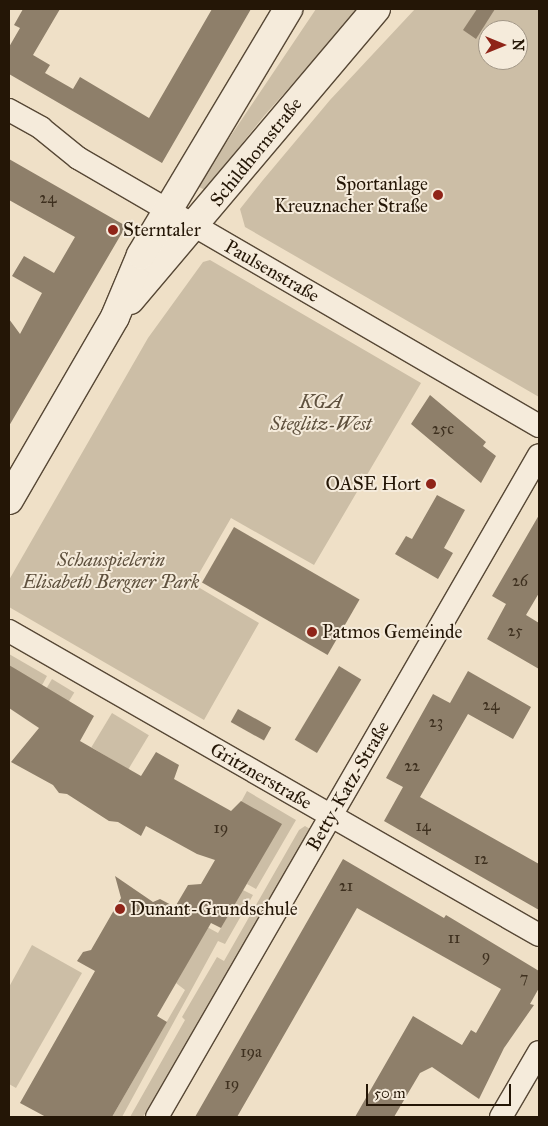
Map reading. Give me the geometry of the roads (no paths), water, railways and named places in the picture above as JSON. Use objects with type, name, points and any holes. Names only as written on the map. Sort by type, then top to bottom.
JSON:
[{"type":"main road","name":"Schildhornstraße","points":[[9,500],[115,317],[141,255],[288,9]]},
{"type":"main road","name":"Schildhornstraße","points":[[115,317],[195,227],[376,9]]},
{"type":"street","name":"Paulsenstraße","points":[[9,110],[41,128],[62,149],[539,426]]},
{"type":"street","name":"Betty-Katz-Straße","points":[[157,1117],[539,455]]},
{"type":"street","name":"Gritznerstraße","points":[[9,631],[539,935]]},
{"type":"street","points":[[501,1117],[539,1052]]},
{"type":"place","name":"Sportanlage Kreuznacher Straße","points":[[438,195]]},
{"type":"place","name":"Sterntaler","points":[[113,230]]},
{"type":"place","name":"OASE Hort","points":[[431,484]]},
{"type":"place","name":"Patmos Gemeinde","points":[[312,632]]},
{"type":"place","name":"Dunant-Grundschule","points":[[120,909]]},
{"type":"park label","name":"KGA Steglitz-West","points":[[321,413]]},
{"type":"park label","name":"Schauspielerin Elisabeth Bergner Park","points":[[111,571]]}]
